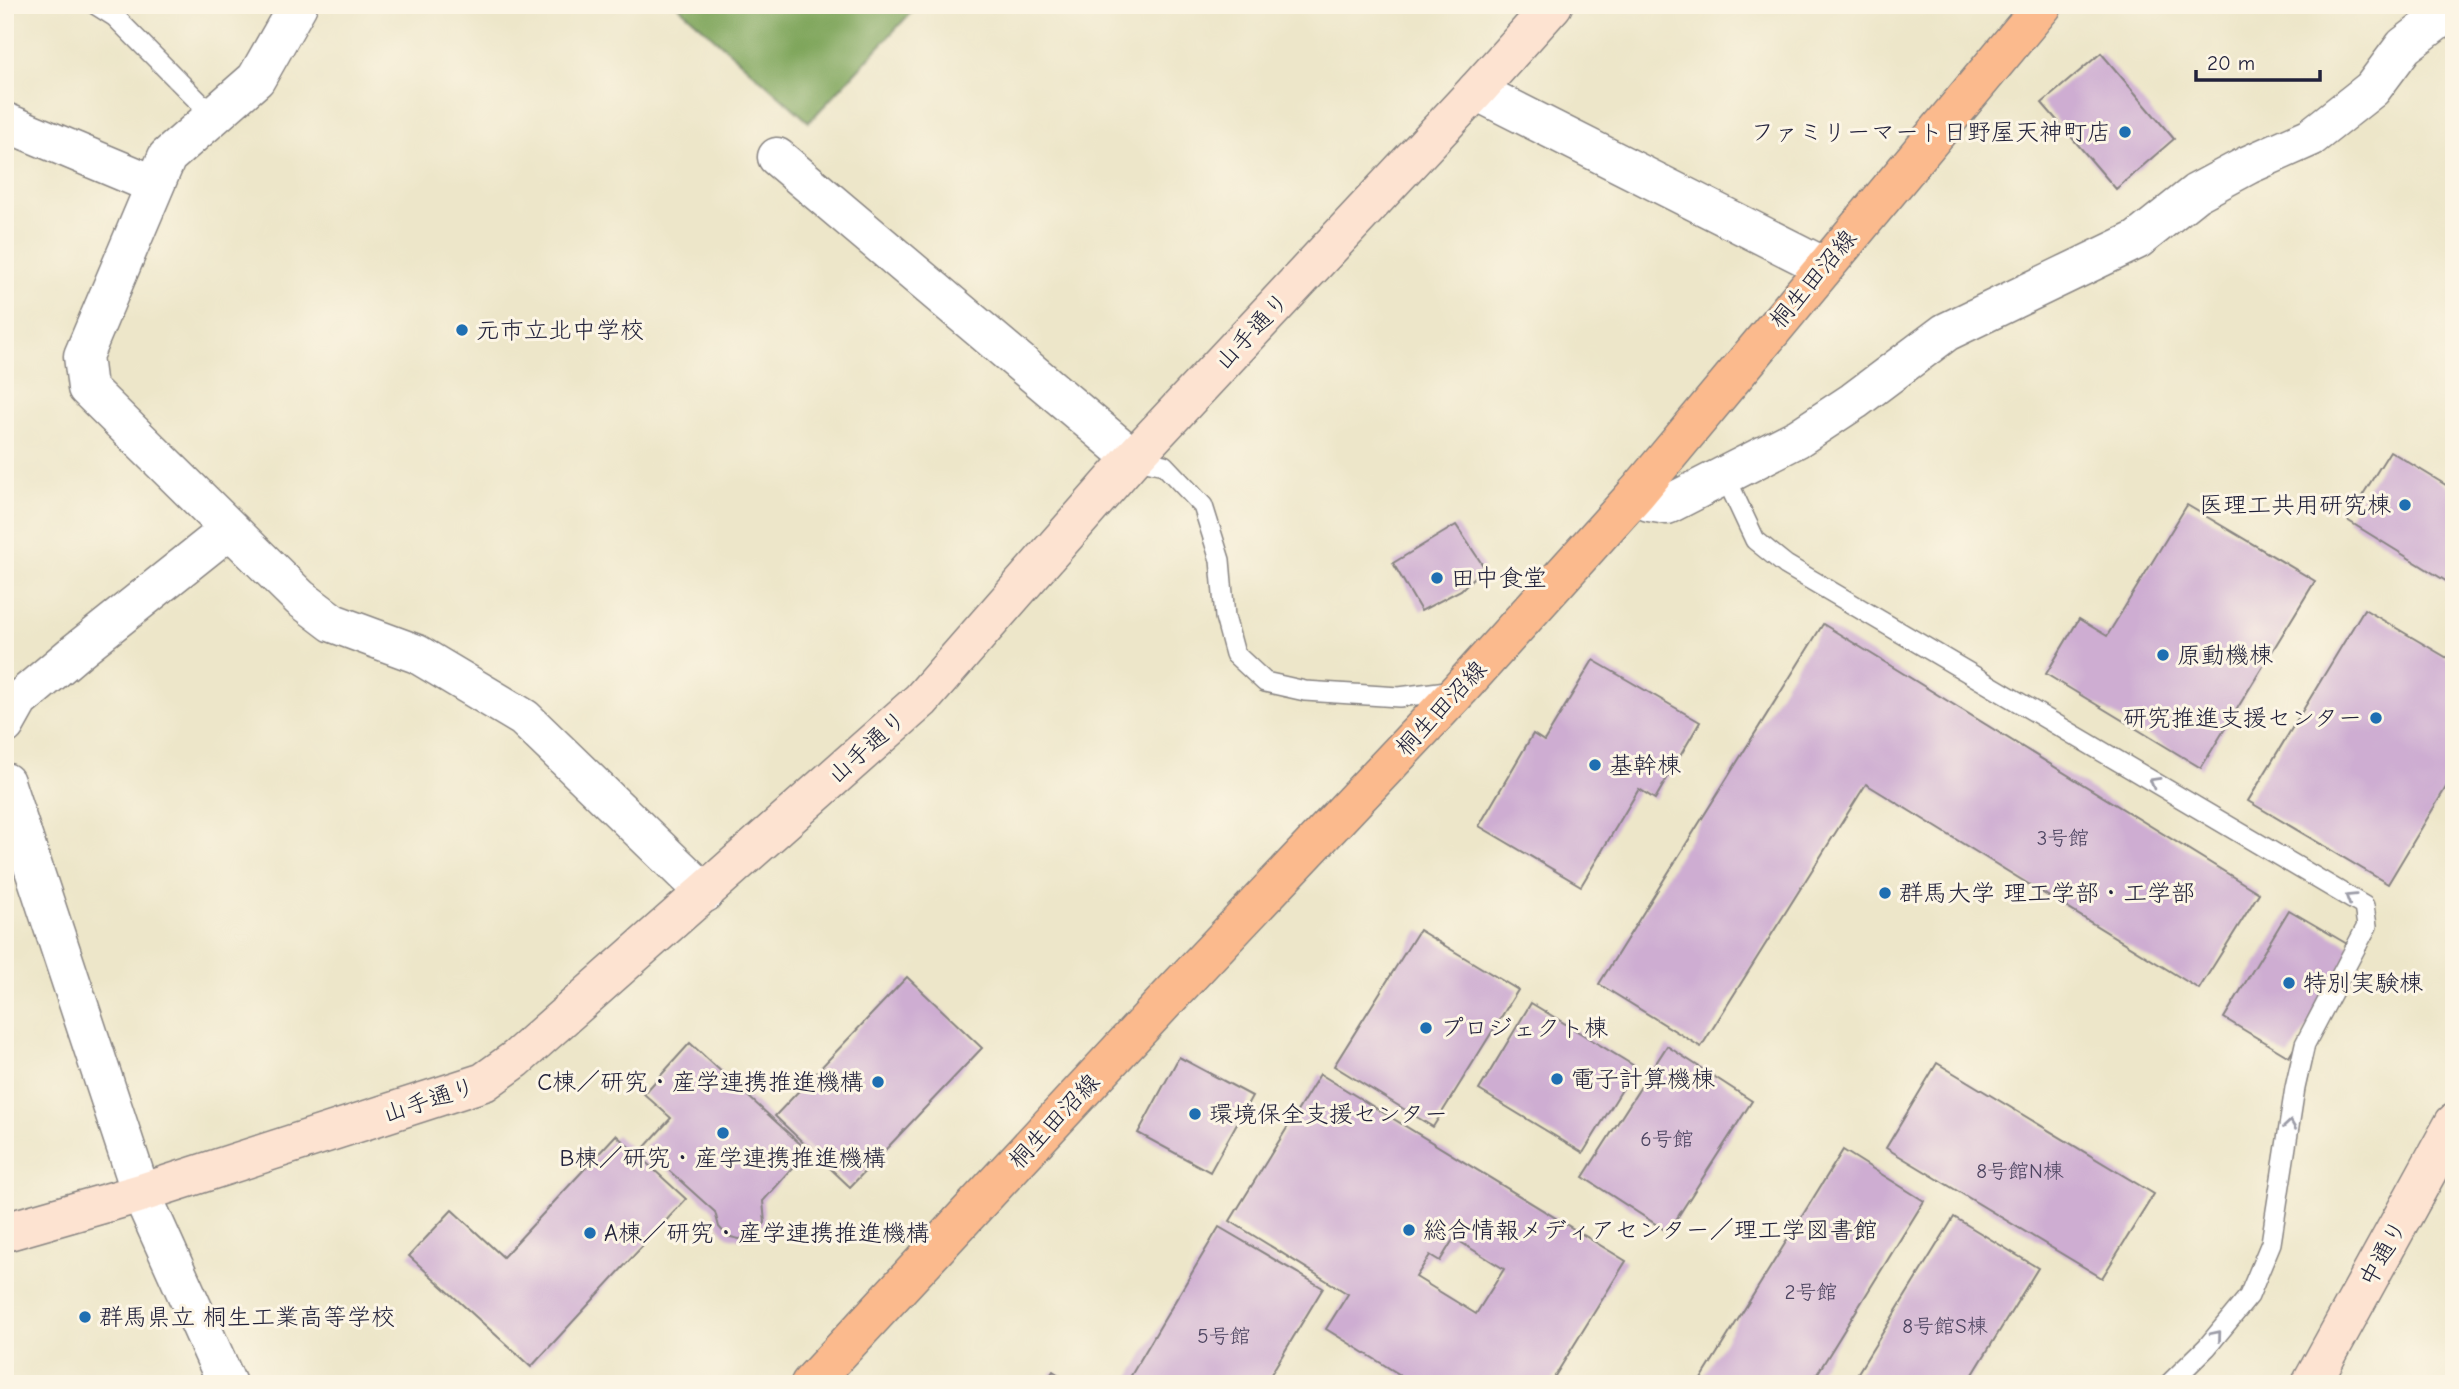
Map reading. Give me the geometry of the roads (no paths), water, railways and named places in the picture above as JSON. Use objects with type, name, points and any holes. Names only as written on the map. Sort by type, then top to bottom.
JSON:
[{"type":"main road","name":"桐生田沼線","points":[[810,1384],[1178,987],[1460,689],[1636,494],[1823,266],[2043,5]]},
{"type":"street","points":[[298,5],[256,79],[167,157],[83,356],[87,388],[300,598],[333,623],[416,654],[524,718],[705,893]]},
{"type":"street","name":"山手通り","points":[[5,1232],[141,1193],[484,1082],[516,1059],[920,700],[1133,458],[1553,5]]},
{"type":"street","points":[[1636,494],[1649,502],[1667,505],[1798,438],[1854,401],[1946,332],[2137,240],[2196,193],[2248,165],[2311,137],[2372,89],[2404,46],[2454,8]]},
{"type":"street","points":[[1476,91],[1823,266]]},
{"type":"street","points":[[5,122],[155,186]]},
{"type":"street","points":[[777,157],[1133,458]]},
{"type":"street","points":[[5,724],[19,700],[230,529]]},
{"type":"street","points":[[5,782],[141,1193],[228,1384]]},
{"type":"street","name":"中通り","points":[[2311,1384],[2454,1123]]},
{"type":"lane","points":[[96,5],[115,17],[214,117]]},
{"type":"lane","points":[[1133,458],[1164,465],[1203,506],[1220,560],[1225,617],[1235,654],[1265,682],[1305,691],[1399,697],[1460,689]]},
{"type":"lane","points":[[1725,476],[1755,540],[1786,565],[2364,906],[2367,926],[2305,1044],[2295,1088],[2270,1243],[2249,1296],[2207,1347],[2169,1384]]},
{"type":"place","name":"ファミリーマート日野屋天神町店","points":[[2125,132]]},
{"type":"place","name":"元市立北中学校","points":[[462,330]]},
{"type":"place","name":"医理工共用研究棟","points":[[2405,505]]},
{"type":"place","name":"田中食堂","points":[[1437,578]]},
{"type":"place","name":"原動機棟","points":[[2163,655]]},
{"type":"place","name":"研究推進支援センター","points":[[2376,718]]},
{"type":"place","name":"基幹棟","points":[[1595,765]]},
{"type":"place","name":"群馬大学 理工学部・工学部","points":[[1885,893]]},
{"type":"place","name":"特別実験棟","points":[[2289,983]]},
{"type":"place","name":"プロジェクト棟","points":[[1426,1028]]},
{"type":"place","name":"電子計算機棟","points":[[1557,1079]]},
{"type":"place","name":"C棟／研究・産学連携推進機構","points":[[878,1082]]},
{"type":"place","name":"環境保全支援センター","points":[[1195,1114]]},
{"type":"place","name":"B棟／研究・産学連携推進機構","points":[[723,1133]]},
{"type":"place","name":"総合情報メディアセンター／理工学図書館","points":[[1409,1230]]},
{"type":"place","name":"A棟／研究・産学連携推進機構","points":[[590,1233]]},
{"type":"place","name":"群馬県立 桐生工業高等学校","points":[[85,1317]]}]
